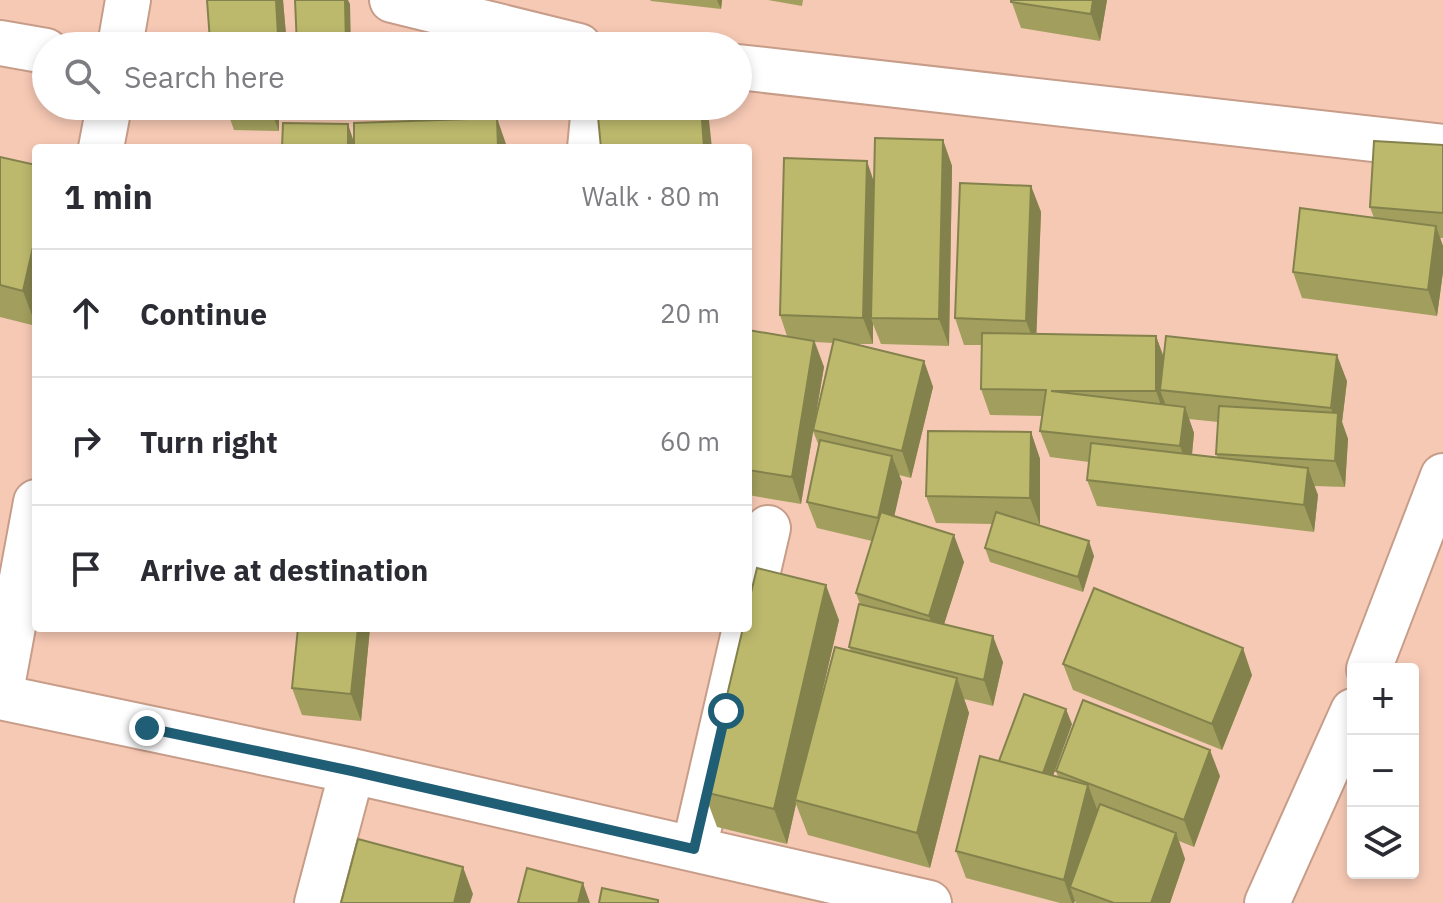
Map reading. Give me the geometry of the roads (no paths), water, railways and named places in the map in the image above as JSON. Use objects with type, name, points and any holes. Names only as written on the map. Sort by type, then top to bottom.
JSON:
[{"type":"street","points":[[122,32],[128,0]]},
{"type":"street","points":[[392,0],[522,32]]},
{"type":"street","points":[[0,43],[32,49]]},
{"type":"street","points":[[752,69],[1443,147]]},
{"type":"street","points":[[102,144],[106,120]]},
{"type":"street","points":[[590,144],[593,120]]},
{"type":"street","points":[[1371,663],[1443,476]]},
{"type":"street","points":[[32,524],[0,697],[352,771],[929,903]]},
{"type":"street","points":[[752,597],[768,528]]},
{"type":"street","points":[[694,849],[744,632]]},
{"type":"street","points":[[1267,903],[1347,724]]},
{"type":"street","points":[[317,903],[352,771]]}]
